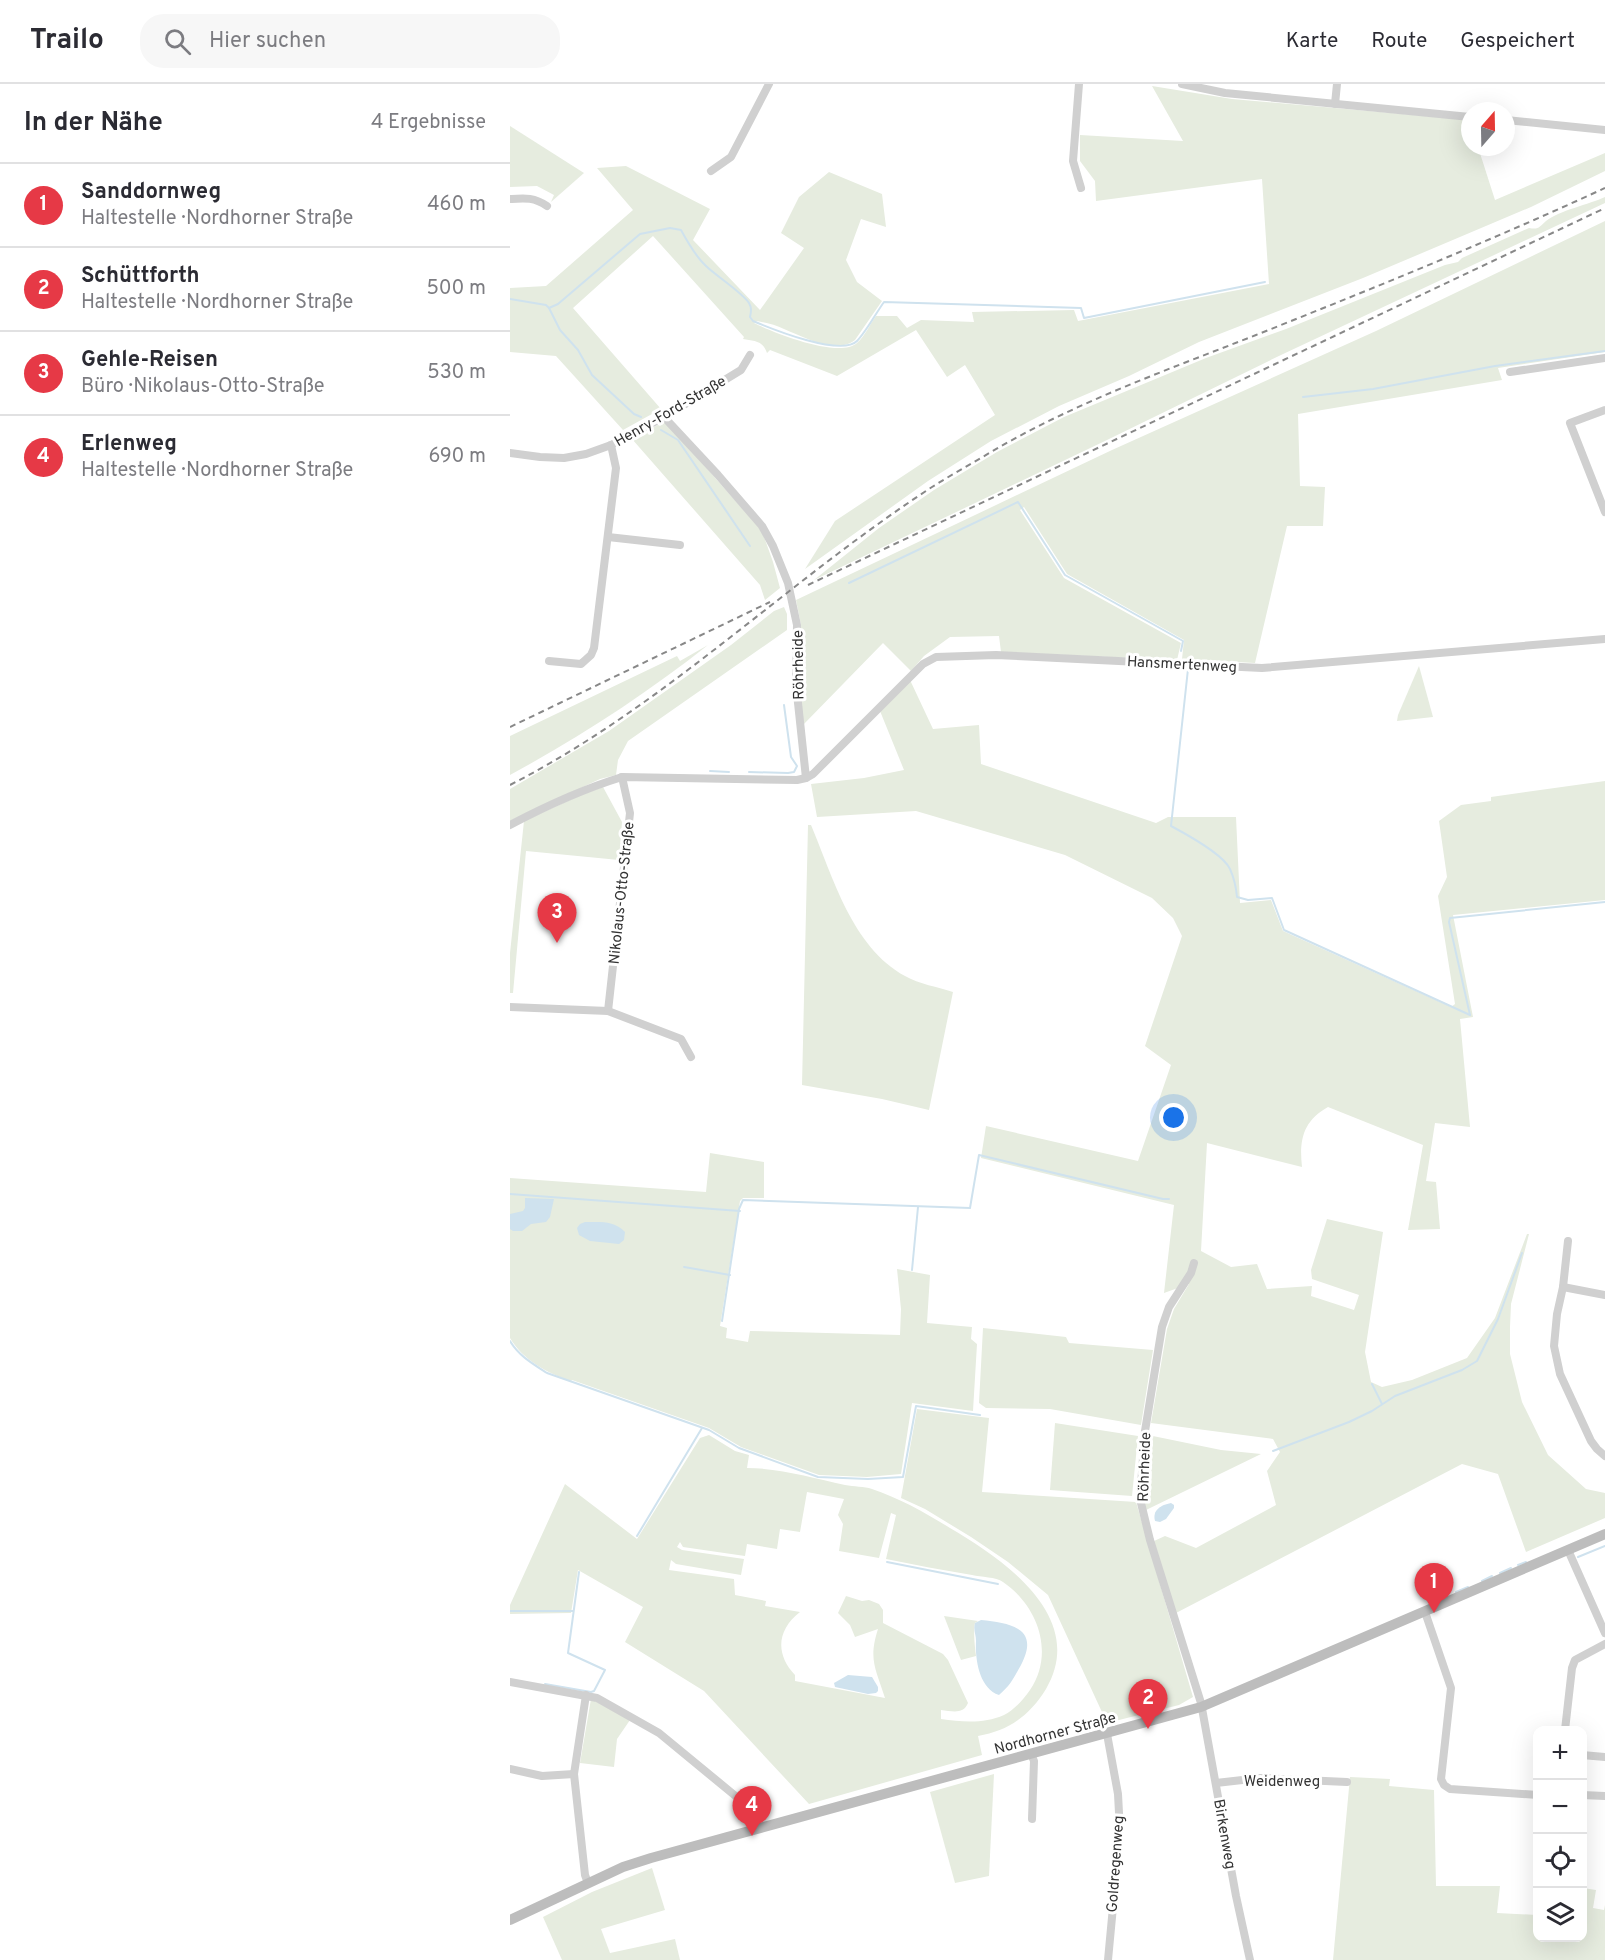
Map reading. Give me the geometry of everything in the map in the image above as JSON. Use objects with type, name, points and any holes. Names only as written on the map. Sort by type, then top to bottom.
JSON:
[{"type":"street","points":[[711,171],[731,157],[769,84]]},
{"type":"street","points":[[1079,84],[1073,161],[1081,188]]},
{"type":"street","points":[[1182,84],[1225,93],[1461,116]]},
{"type":"street","points":[[1335,104],[1337,84]]},
{"type":"street","points":[[1515,121],[1605,130]]},
{"type":"street","points":[[510,199],[538,200],[547,206]]},
{"type":"street","name":"Henry-Ford-Straße","points":[[510,453],[540,458],[564,458],[586,454],[611,445],[664,417],[741,370],[750,355]]},
{"type":"street","points":[[1510,372],[1605,358]]},
{"type":"street","points":[[1605,410],[1570,423],[1605,512]]},
{"type":"street","name":"Röhrheide","points":[[664,417],[762,526],[773,546],[784,574],[797,625],[796,684],[806,778]]},
{"type":"street","points":[[549,661],[581,664],[591,655],[594,648],[616,468],[611,445]]},
{"type":"street","points":[[608,537],[680,545]]},
{"type":"street","name":"Hansmertenweg","points":[[806,778],[813,774],[923,664],[936,657],[996,655],[1262,668],[1605,639]]},
{"type":"street","points":[[510,825],[578,793],[622,777],[797,780],[806,778]]},
{"type":"street","name":"Nikolaus-Otto-Straße","points":[[608,1011],[630,813],[622,777]]},
{"type":"street","points":[[510,1007],[608,1011],[681,1039],[691,1057]]},
{"type":"street","points":[[1568,1241],[1554,1337],[1560,1374],[1591,1441],[1605,1456]]},
{"type":"street","name":"Röhrheide","points":[[1194,1263],[1191,1273],[1169,1307],[1162,1327],[1144,1431],[1140,1499],[1150,1540],[1201,1707]]},
{"type":"street","points":[[1563,1287],[1605,1295]]},
{"type":"street","name":"Nordhorner Straße","points":[[510,1920],[622,1867],[1201,1707],[1602,1534]]},
{"type":"street","points":[[1568,1550],[1605,1633]]},
{"type":"street","points":[[1425,1612],[1451,1688],[1441,1779],[1444,1785],[1450,1789],[1533,1795]]},
{"type":"street","points":[[1566,1726],[1572,1668],[1575,1660],[1605,1644]]},
{"type":"street","points":[[510,1682],[597,1698],[659,1733],[744,1803],[754,1818],[756,1829]]},
{"type":"street","points":[[586,1695],[574,1774],[578,1825],[588,1883]]},
{"type":"street","name":"Birkenweg","points":[[1201,1707],[1250,1960]]},
{"type":"street","name":"Goldregenweg","points":[[1107,1734],[1118,1794],[1120,1832],[1108,1960]]},
{"type":"street","points":[[1031,1754],[1034,1761],[1032,1819]]},
{"type":"street","points":[[1587,1755],[1605,1756]]},
{"type":"street","points":[[510,1768],[542,1776],[574,1774]]},
{"type":"street","name":"Weidenweg","points":[[1216,1783],[1260,1778],[1347,1782]]},
{"type":"street","points":[[1587,1795],[1605,1796]]},
{"type":"shaded area","points":[[1152,86],[1232,99],[1461,119],[1461,156],[1481,156],[1495,200],[1605,153],[1605,171],[1531,207],[1363,278],[1199,342],[1129,376],[1059,406],[991,441],[928,481],[805,569],[835,521],[995,415],[965,365],[947,377],[916,330],[837,376],[770,350],[767,353],[760,343],[743,339],[744,337],[653,236],[573,308],[661,409],[623,430],[556,356],[510,352],[510,288],[546,286],[633,210],[597,168],[626,166],[710,209],[693,240],[760,310],[804,248],[781,233],[799,197],[829,172],[882,194],[886,227],[861,219],[846,260],[857,282],[882,301],[855,340],[838,346],[829,345],[774,325],[757,321],[754,323],[776,333],[822,346],[848,347],[857,343],[876,316],[897,316],[907,328],[921,320],[974,322],[972,312],[1074,310],[1078,321],[1269,284],[1262,179],[1096,201],[1095,181],[1080,161],[1080,135],[1183,141]]},
{"type":"shaded area","points":[[510,126],[584,173],[551,202],[554,195],[537,186],[510,187]]},
{"type":"shaded area","points":[[1605,197],[1605,203],[1281,355],[814,580],[879,528],[934,490],[997,452],[1064,417],[1206,358],[1286,329],[1445,265],[1458,262],[1462,258],[1529,228],[1539,228],[1551,217]]},
{"type":"shaded area","points":[[1605,221],[1605,352],[1498,368],[1502,380],[1298,414],[1300,486],[1325,487],[1323,526],[1287,526],[1255,663],[1182,659],[1184,640],[1067,574],[1024,507],[1020,510],[1064,578],[1181,643],[1177,660],[1001,652],[999,636],[950,637],[924,656],[911,671],[883,643],[803,725],[799,685],[801,625],[796,600],[1112,450],[1376,331]]},
{"type":"shaded area","points":[[665,421],[762,531],[780,588],[765,600],[760,585],[632,439]]},
{"type":"shaded area","points":[[784,607],[787,614],[787,630],[628,741],[618,760],[616,775],[600,779],[510,821],[510,789],[609,731],[731,645],[774,611]]},
{"type":"shaded area","points":[[708,645],[661,681],[612,714],[562,746],[510,775],[510,736],[677,656],[680,661]]},
{"type":"shaded area","points":[[1419,666],[1433,717],[1397,721],[1398,715]]},
{"type":"shaded area","points":[[910,680],[933,729],[979,725],[981,764],[1156,823],[1168,817],[1236,817],[1240,903],[1271,900],[1283,931],[1451,1007],[1455,1004],[1438,896],[1447,877],[1439,821],[1461,805],[1491,801],[1491,797],[1605,781],[1605,900],[1453,915],[1473,1017],[1460,1019],[1470,1127],[1435,1123],[1426,1181],[1436,1182],[1440,1229],[1408,1230],[1423,1145],[1328,1107],[1313,1118],[1308,1125],[1302,1140],[1302,1167],[1207,1143],[1201,1251],[1231,1267],[1257,1264],[1267,1289],[1312,1286],[1311,1296],[1354,1310],[1359,1295],[1312,1279],[1311,1270],[1327,1219],[1383,1232],[1365,1352],[1371,1382],[1382,1387],[1412,1380],[1467,1358],[1495,1318],[1527,1234],[1529,1234],[1511,1304],[1510,1327],[1510,1354],[1522,1402],[1548,1455],[1586,1489],[1605,1493],[1605,1518],[1526,1552],[1498,1474],[1462,1464],[1176,1613],[1154,1541],[1165,1536],[1196,1548],[1276,1505],[1267,1471],[1280,1452],[1273,1439],[1151,1423],[1167,1329],[1174,1309],[1189,1284],[1164,1293],[1174,1205],[981,1158],[986,1126],[1138,1161],[1171,1065],[1145,1046],[1182,936],[1173,918],[1152,898],[1065,855],[916,811],[817,817],[811,784],[864,778],[904,770],[880,711]]},
{"type":"shaded area","points":[[603,787],[622,822],[619,860],[526,851],[513,993],[510,993],[510,953],[524,821]]},
{"type":"shaded area","points":[[808,825],[811,825],[846,909],[871,947],[887,963],[910,979],[953,992],[929,1110],[802,1085]]},
{"type":"shaded area","points":[[710,1153],[764,1162],[764,1198],[743,1198],[740,1201],[720,1326],[727,1328],[726,1338],[748,1342],[750,1331],[900,1335],[901,1309],[897,1269],[930,1275],[927,1323],[972,1327],[971,1339],[977,1344],[973,1411],[912,1403],[901,1474],[867,1477],[819,1475],[741,1447],[709,1428],[553,1374],[536,1365],[515,1346],[510,1338],[510,1178],[706,1192]]},
{"type":"shaded area","points":[[983,1328],[1066,1337],[1069,1343],[1153,1350],[1141,1425],[1050,1409],[986,1408],[979,1403]]},
{"type":"shaded area","points":[[917,1409],[989,1418],[982,1492],[1136,1502],[1193,1697],[1179,1705],[1107,1723],[1048,1595],[1008,1562],[971,1537],[925,1509],[901,1498]]},
{"type":"shaded area","points":[[1055,1423],[1138,1436],[1132,1496],[1050,1490]]},
{"type":"shaded area","points":[[709,1435],[735,1451],[749,1455],[747,1468],[784,1472],[869,1488],[902,1501],[993,1556],[1034,1593],[1048,1615],[1056,1638],[1056,1663],[1046,1689],[1033,1707],[1009,1726],[978,1736],[982,1755],[809,1804],[704,1691],[625,1642],[643,1607],[578,1570],[571,1613],[510,1614],[510,1605],[565,1484],[637,1539],[700,1438]],"holes":[[[807,1492],[844,1499],[838,1515],[843,1524],[839,1551],[879,1558],[891,1513],[896,1515],[886,1559],[996,1579],[1003,1582],[1026,1604],[1034,1617],[1042,1646],[1037,1676],[1022,1701],[1004,1715],[996,1718],[981,1721],[941,1719],[941,1710],[960,1711],[968,1703],[948,1660],[943,1654],[883,1623],[883,1610],[879,1604],[846,1596],[838,1613],[850,1625],[855,1637],[878,1629],[873,1657],[885,1698],[795,1681],[795,1675],[784,1659],[781,1642],[787,1626],[800,1612],[765,1606],[766,1601],[735,1595],[734,1579],[669,1570],[671,1560],[676,1564],[741,1575],[744,1559],[682,1550],[677,1547],[680,1542],[683,1547],[745,1556],[747,1544],[777,1549],[780,1529],[800,1532]]]},
{"type":"shaded area","points":[[1148,1435],[1221,1450],[1261,1454],[1146,1510],[1143,1499]]},
{"type":"shaded area","points":[[944,1616],[978,1621],[975,1623],[974,1630],[976,1656],[961,1660]]},
{"type":"shaded area","points":[[591,1699],[630,1720],[617,1739],[614,1767],[580,1763]]},
{"type":"shaded area","points":[[994,1774],[989,1876],[955,1883],[930,1792]]},
{"type":"shaded area","points":[[1350,1777],[1390,1779],[1389,1786],[1434,1790],[1436,1886],[1500,1886],[1497,1913],[1533,1915],[1533,1942],[1587,1942],[1587,1889],[1596,1890],[1593,1908],[1604,1910],[1605,1905],[1605,1960],[1333,1960]]},
{"type":"shaded area","points":[[652,1868],[665,1910],[601,1929],[610,1953],[675,1939],[680,1960],[562,1960],[543,1917],[592,1892]]},
{"type":"water","points":[[525,1198],[554,1199],[550,1217],[546,1222],[531,1224],[522,1231],[513,1231],[510,1229],[510,1214],[523,1211]]},
{"type":"water","points":[[585,1222],[606,1222],[616,1225],[625,1232],[624,1240],[619,1244],[590,1241],[579,1235],[577,1228]]},
{"type":"water","points":[[1171,1503],[1174,1508],[1166,1519],[1160,1522],[1155,1521],[1154,1517],[1158,1509]]},
{"type":"water","points":[[981,1620],[1003,1623],[1020,1630],[1027,1643],[1021,1665],[1009,1685],[999,1695],[992,1691],[983,1680],[976,1656],[974,1625]]},
{"type":"water","points":[[848,1675],[872,1677],[878,1691],[868,1694],[835,1687],[834,1683]]},
{"type":"waterway","points":[[549,308],[558,304],[640,234],[670,228],[681,230],[702,262],[746,299],[751,307],[750,317],[753,321],[806,340],[837,346],[849,345],[857,341],[884,302],[1081,308],[1084,318],[1265,282]]},
{"type":"waterway","points":[[510,299],[546,305],[560,330],[578,350],[592,375],[634,414],[641,417]]},
{"type":"waterway","points":[[1303,397],[1373,389],[1495,366],[1605,351]]},
{"type":"waterway","points":[[661,430],[678,440],[750,546]]},
{"type":"waterway","points":[[849,583],[1018,502],[1065,575],[1183,641],[1181,651]]},
{"type":"waterway","points":[[1188,669],[1171,826],[1204,845],[1226,863],[1234,879],[1237,897],[1248,900],[1272,898],[1284,930],[1470,1015]]},
{"type":"waterway","points":[[749,772],[794,772],[797,766],[791,757],[784,705]]},
{"type":"waterway","points":[[710,771],[729,772]]},
{"type":"waterway","points":[[1470,1015],[1450,918],[1605,902]]},
{"type":"waterway","points":[[722,1321],[739,1209],[743,1200],[970,1208],[979,1155],[1169,1199]]},
{"type":"waterway","points":[[510,1194],[740,1211]]},
{"type":"waterway","points":[[912,1270],[918,1207]]},
{"type":"waterway","points":[[1273,1451],[1349,1422],[1395,1396],[1462,1370],[1477,1361],[1498,1319],[1522,1253]]},
{"type":"waterway","points":[[684,1267],[730,1275]]},
{"type":"waterway","points":[[510,1341],[522,1355],[547,1373],[709,1430],[739,1448],[818,1477],[868,1479],[903,1477],[916,1406],[980,1415]]},
{"type":"waterway","points":[[1372,1384],[1382,1404]]},
{"type":"waterway","points":[[637,1536],[702,1428]]},
{"type":"waterway","points":[[1578,1557],[1605,1546]]},
{"type":"waterway","points":[[887,1562],[998,1584]]},
{"type":"waterway","points":[[1518,1565],[1526,1562]]},
{"type":"waterway","points":[[1500,1573],[1511,1568]]},
{"type":"waterway","points":[[545,1684],[591,1692],[594,1691],[605,1670],[568,1653],[579,1572]]},
{"type":"waterway","points":[[1482,1581],[1492,1576]]},
{"type":"waterway","points":[[1456,1592],[1468,1587]]},
{"type":"waterway","points":[[510,1611],[573,1611]]},
{"type":"railway","points":[[510,785],[567,753],[674,681],[826,562],[932,487],[1023,434],[1121,388],[1432,264],[1605,188]]},
{"type":"railway","points":[[808,585],[1605,208]]},
{"type":"railway","points":[[510,727],[770,602]]},
{"type":"place","name":"Gehle-Reisen","points":[[557,943]]},
{"type":"place","name":"Sanddornweg","points":[[1434,1613]]},
{"type":"place","name":"Schüttforth","points":[[1148,1729]]},
{"type":"place","name":"Erlenweg","points":[[752,1836]]}]
